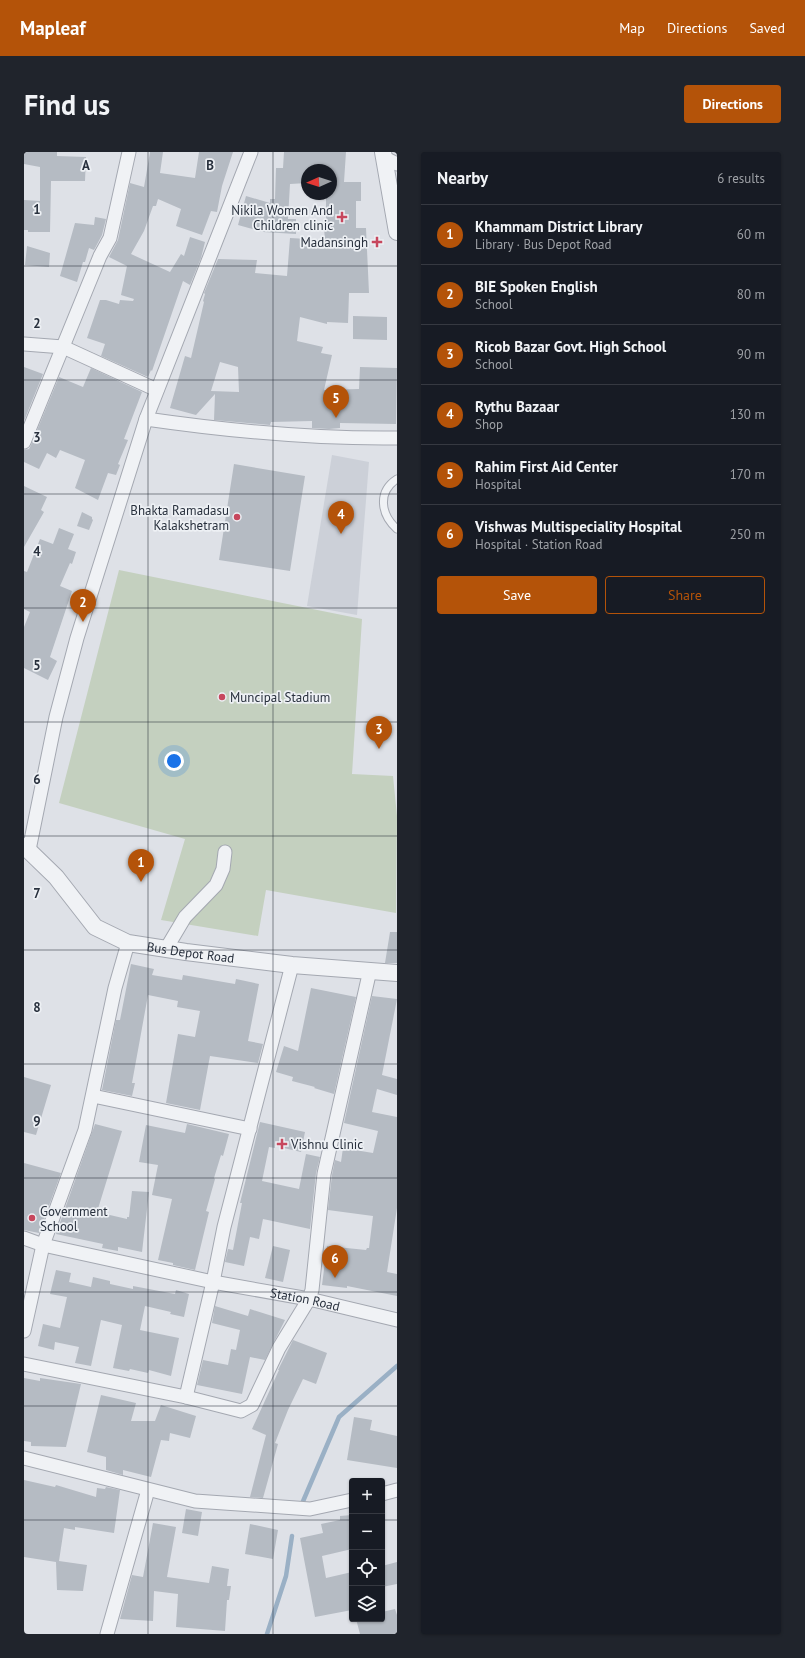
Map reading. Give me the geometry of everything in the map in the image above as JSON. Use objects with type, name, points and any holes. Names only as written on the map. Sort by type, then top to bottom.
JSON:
[{"type":"street","points":[[24,442],[100,256],[110,238],[129,152]]},
{"type":"street","points":[[27,848],[56,717],[77,638],[146,419],[251,152]]},
{"type":"street","points":[[388,158],[397,232]]},
{"type":"street","points":[[24,344],[63,347],[157,390]]},
{"type":"street","points":[[146,419],[215,429],[339,438],[397,438]]},
{"type":"street","name":"Bus Depot Road","points":[[27,848],[56,877],[95,927],[128,943],[292,965],[397,972]]},
{"type":"street","points":[[166,949],[186,917],[216,885],[223,869],[225,852]]},
{"type":"street","points":[[25,1322],[43,1245],[85,1130],[115,988],[128,943]]},
{"type":"street","points":[[186,1397],[213,1282],[224,1227],[292,965]]},
{"type":"street","points":[[24,1364],[186,1397],[241,1411],[252,1405],[279,1348],[312,1290],[324,1174],[337,1110],[370,970]]},
{"type":"street","points":[[93,1096],[250,1129]]},
{"type":"street","name":"Station Road","points":[[24,1238],[43,1245],[213,1282],[308,1298],[397,1320]]},
{"type":"street","points":[[24,1458],[195,1501],[307,1509],[349,1501]]},
{"type":"street","points":[[107,1634],[148,1490]]},
{"type":"street","points":[[385,1493],[397,1490]]},
{"type":"lane","points":[[397,479],[386,490],[383,499],[384,510],[390,522],[397,529]]},
{"type":"shaded area","points":[[332,455],[369,462],[357,615],[307,606]]},
{"type":"green space","name":"Muncipal Stadium","points":[[119,570],[362,619],[352,774],[393,776],[397,816],[396,913],[266,890],[258,936],[161,920],[185,839],[59,803]]},
{"type":"building","points":[[24,152],[57,152],[57,156],[86,157],[85,181],[51,181],[50,232],[28,232],[28,230],[24,230],[24,200],[40,201],[40,167],[24,164]]},
{"type":"building","points":[[150,152],[163,152],[160,173],[195,178],[199,152],[233,152],[222,186],[217,212],[211,211],[202,235],[176,226],[181,209],[158,199],[156,206],[153,206],[144,231],[131,254],[170,272],[181,254],[184,256],[190,237],[205,242],[201,258],[190,285],[183,281],[152,371],[151,370],[148,377],[101,356],[105,344],[87,338],[100,300],[106,300],[119,304],[120,300],[133,301],[134,299],[121,295],[127,266],[109,257],[118,240],[130,183],[144,187]]},
{"type":"building","points":[[284,152],[346,152],[344,182],[361,182],[361,201],[356,201],[356,228],[366,228],[369,293],[349,293],[348,323],[327,322],[327,324],[300,317],[297,341],[323,347],[321,353],[332,355],[324,390],[359,389],[360,367],[397,368],[396,424],[340,423],[340,428],[329,429],[312,428],[312,421],[271,422],[270,425],[214,420],[215,394],[196,415],[170,408],[185,356],[191,358],[204,302],[204,293],[218,259],[257,260],[255,273],[287,276],[290,238],[325,240],[324,228],[326,228],[326,200],[337,200],[337,164],[301,164],[301,183],[290,184],[288,219],[296,219],[296,234],[263,232],[238,225],[246,196],[270,203],[270,199],[275,199],[276,168],[283,168]],"holes":[[[220,362],[238,367],[239,392],[211,391]]]},
{"type":"building","points":[[95,217],[106,219],[102,235],[94,250],[89,248],[77,282],[60,276],[75,223],[94,225]]},
{"type":"building","points":[[27,246],[50,253],[49,267],[25,265]]},
{"type":"building","points":[[353,316],[387,317],[387,340],[353,339]]},
{"type":"building","points":[[24,367],[43,374],[24,421]]},
{"type":"building","points":[[91,368],[142,392],[124,439],[128,440],[118,464],[120,465],[116,475],[108,473],[98,500],[75,488],[85,460],[60,450],[56,458],[47,453],[39,469],[24,462],[24,450],[29,449],[31,445],[59,377],[83,387]]},
{"type":"building","points":[[234,464],[305,476],[290,571],[219,560]]},
{"type":"building","points":[[24,486],[47,497],[41,510],[44,512],[24,547]]},
{"type":"building","points":[[82,512],[92,517],[93,520],[89,530],[77,526]]},
{"type":"building","points":[[59,528],[74,534],[68,549],[76,552],[72,564],[70,563],[60,586],[72,591],[50,657],[57,661],[48,680],[24,668],[24,627],[30,612],[24,609],[24,571],[27,572],[40,539],[53,544]]},
{"type":"building","points":[[390,932],[397,932],[397,963],[385,963]]},
{"type":"building","points":[[131,964],[154,969],[152,975],[182,980],[183,975],[235,984],[236,979],[259,984],[248,1041],[263,1044],[258,1063],[210,1056],[200,1110],[166,1103],[178,1034],[195,1037],[200,1011],[177,1007],[178,1001],[148,995],[132,1083],[135,1083],[132,1096],[102,1090],[116,1020],[120,1020]]},
{"type":"building","points":[[311,988],[356,997],[334,1094],[292,1081],[293,1077],[276,1072],[284,1046],[298,1051]]},
{"type":"building","points":[[372,996],[397,999],[382,1075],[397,1079],[397,1095],[377,1089],[372,1112],[397,1117],[397,1208],[387,1272],[397,1274],[397,1296],[347,1286],[347,1288],[322,1285],[327,1246],[366,1250],[369,1248],[373,1216],[328,1210],[335,1160],[341,1162],[343,1148],[373,1153],[378,1131],[344,1123]]},
{"type":"building","points":[[24,1077],[51,1085],[36,1135],[24,1132]]},
{"type":"building","points":[[260,1122],[305,1132],[301,1152],[275,1146],[275,1148],[269,1147],[262,1181],[299,1189],[306,1154],[320,1157],[316,1173],[310,1229],[263,1219],[259,1239],[250,1237],[244,1266],[225,1262],[228,1249],[233,1250],[242,1203],[240,1203]]},
{"type":"building","points":[[95,1124],[122,1131],[97,1212],[127,1219],[127,1217],[129,1217],[132,1191],[149,1192],[142,1252],[118,1247],[118,1251],[102,1248],[103,1244],[56,1234]]},
{"type":"building","points":[[187,1124],[229,1134],[223,1156],[221,1155],[214,1178],[215,1179],[206,1211],[209,1212],[195,1270],[158,1260],[172,1199],[152,1195],[158,1165],[139,1162],[146,1125],[185,1133]]},
{"type":"building","points":[[24,1163],[61,1173],[39,1233],[24,1230]]},
{"type":"building","points":[[273,1246],[290,1250],[283,1282],[265,1278]]},
{"type":"building","points":[[56,1270],[71,1273],[69,1282],[91,1287],[93,1277],[110,1281],[110,1284],[133,1289],[133,1286],[175,1294],[176,1290],[189,1294],[184,1317],[170,1314],[171,1312],[145,1306],[140,1330],[179,1338],[171,1376],[149,1370],[148,1373],[130,1369],[129,1371],[113,1368],[122,1325],[101,1320],[91,1366],[75,1363],[79,1347],[55,1342],[54,1350],[38,1346],[43,1324],[60,1328],[67,1297],[50,1294]]},
{"type":"building","points":[[215,1306],[248,1316],[250,1309],[285,1320],[265,1360],[250,1357],[242,1394],[197,1385],[203,1360],[228,1365],[231,1349],[236,1350],[240,1330],[212,1323]]},
{"type":"building","points":[[293,1340],[327,1353],[316,1384],[303,1379],[288,1410],[275,1443],[278,1444],[263,1498],[250,1497],[266,1435],[252,1429]]},
{"type":"building","points":[[24,1378],[40,1381],[40,1378],[81,1384],[66,1447],[31,1446],[31,1442],[24,1441]]},
{"type":"building","points":[[101,1395],[136,1403],[131,1421],[155,1421],[161,1405],[196,1416],[190,1438],[170,1433],[169,1441],[161,1440],[151,1477],[123,1470],[123,1475],[106,1470],[106,1457],[87,1452]]},
{"type":"building","points":[[354,1417],[372,1420],[370,1430],[397,1436],[397,1468],[347,1460]]},
{"type":"building","points":[[24,1480],[55,1487],[56,1485],[96,1497],[97,1488],[105,1489],[106,1487],[120,1490],[114,1533],[75,1527],[75,1530],[64,1528],[59,1561],[87,1565],[83,1591],[57,1590],[56,1562],[24,1557]]},
{"type":"building","points":[[186,1509],[202,1512],[198,1536],[182,1533]]},
{"type":"building","points":[[349,1515],[349,1550],[322,1556],[326,1578],[349,1573],[349,1611],[315,1617],[300,1538],[323,1533],[321,1524],[340,1520],[340,1516]]},
{"type":"building","points":[[153,1523],[176,1527],[167,1577],[209,1583],[212,1566],[229,1569],[227,1586],[231,1586],[229,1600],[227,1600],[225,1631],[176,1627],[178,1594],[154,1591],[153,1621],[120,1619],[132,1575],[143,1577]]},
{"type":"building","points":[[250,1524],[278,1530],[273,1559],[245,1554]]},
{"type":"building","points":[[397,1562],[397,1584],[385,1586],[385,1565]]},
{"type":"building","points":[[395,1609],[397,1615],[397,1634],[360,1634],[357,1622],[385,1622],[385,1611]]},
{"type":"waterway","points":[[301,1506],[339,1417],[397,1366]]},
{"type":"waterway","points":[[267,1634],[286,1576],[292,1536]]},
{"type":"place","name":"Nikila Women And Children clinic","points":[[342,217]]},
{"type":"place","name":"Madansingh","points":[[377,242]]},
{"type":"place","name":"Rahim First Aid Center","points":[[336,418]]},
{"type":"place","name":"Bhakta Ramadasu Kalakshetram","points":[[237,517]]},
{"type":"place","name":"Rythu Bazaar","points":[[341,534]]},
{"type":"place","name":"BIE Spoken English","points":[[83,622]]},
{"type":"place","name":"Muncipal Stadium","points":[[222,697]]},
{"type":"place","name":"Ricob Bazar Govt. High School","points":[[379,749]]},
{"type":"place","name":"Khammam District Library","points":[[141,882]]},
{"type":"place","name":"Vishnu Clinic","points":[[282,1144]]},
{"type":"place","name":"Government School","points":[[32,1218]]},
{"type":"place","name":"Vishwas Multispeciality Hospital","points":[[335,1278]]}]
